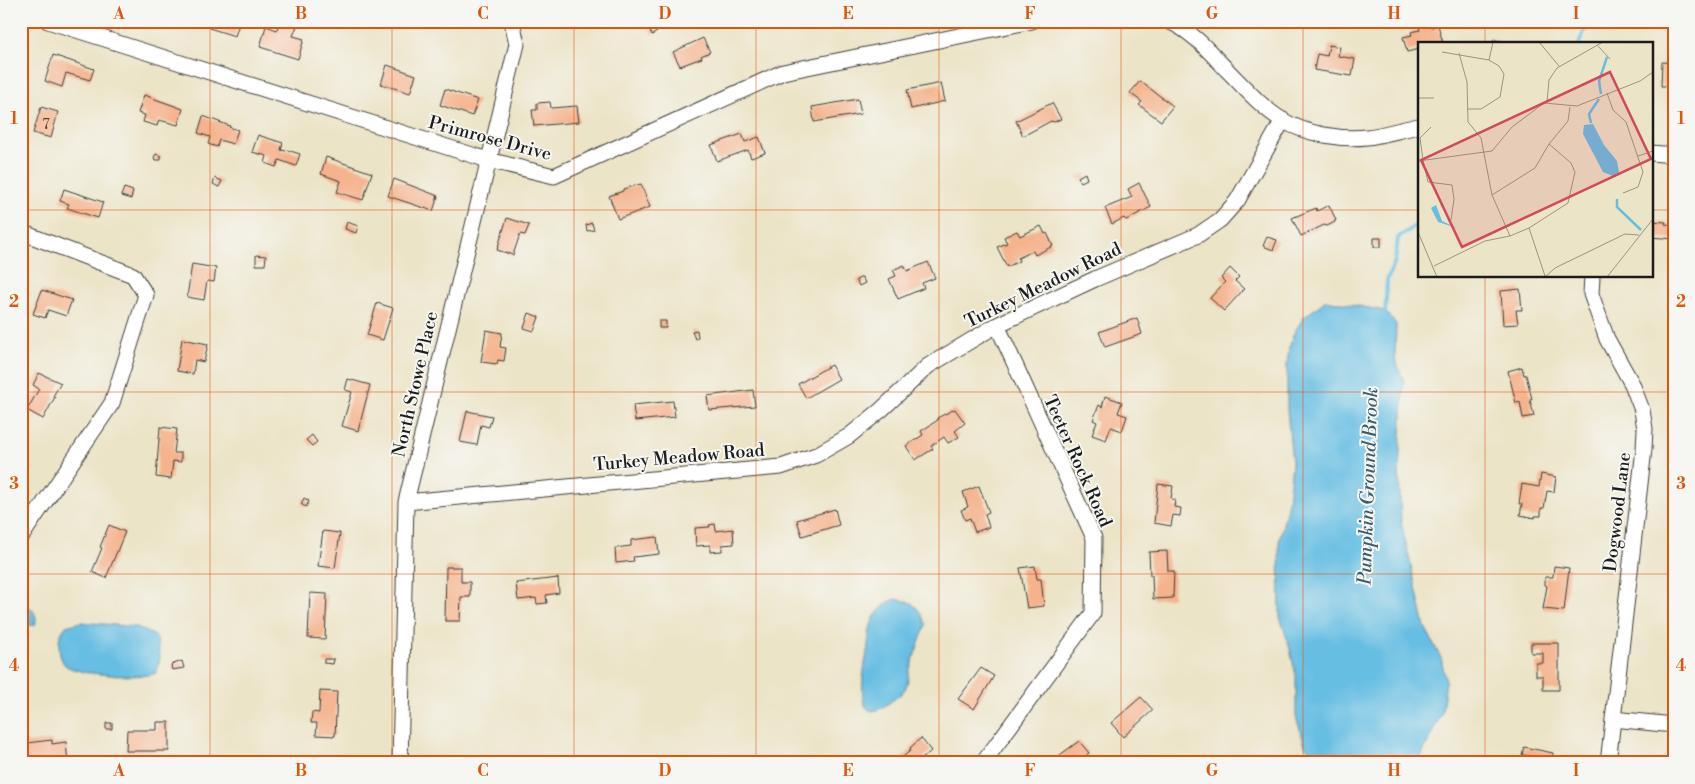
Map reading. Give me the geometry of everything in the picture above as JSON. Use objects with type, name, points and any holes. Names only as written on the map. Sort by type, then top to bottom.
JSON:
[{"type":"street","name":"Primrose Drive","points":[[48,21],[488,160],[554,176],[783,72],[1032,21]]},
{"type":"street","name":"North Stowe Place","points":[[400,763],[406,502],[517,44],[512,21]]},
{"type":"street","points":[[1168,21],[1201,43],[1258,102],[1283,120],[1316,133],[1338,138],[1365,137],[1418,126]]},
{"type":"street","name":"Turkey Meadow Road","points":[[406,502],[781,466],[816,455],[849,436],[881,410],[928,366],[997,325],[1095,279],[1198,235],[1220,220],[1238,201],[1283,120]]},
{"type":"street","points":[[1652,153],[1674,155]]},
{"type":"street","points":[[21,232],[133,275],[146,296],[112,404],[21,537]]},
{"type":"street","name":"Dogwood Lane","points":[[1592,278],[1591,294],[1600,321],[1607,339],[1632,384],[1642,410],[1645,430],[1608,763]]},
{"type":"street","name":"Teeter Rock Road","points":[[983,763],[1093,614],[1094,538],[997,325]]},
{"type":"street","points":[[1613,719],[1674,725]]},
{"type":"water","points":[[1326,300],[1385,311],[1396,324],[1395,358],[1404,382],[1399,471],[1401,522],[1425,627],[1441,658],[1446,681],[1442,712],[1418,763],[1317,763],[1305,745],[1296,717],[1296,676],[1280,617],[1279,542],[1288,502],[1292,462],[1287,410],[1287,364],[1289,348],[1294,333],[1303,318]]},
{"type":"water","points":[[895,599],[908,602],[916,607],[926,625],[909,672],[905,690],[898,697],[875,711],[868,709],[864,703],[863,694],[870,629],[873,620],[881,608]]},
{"type":"water","points":[[21,600],[35,614],[35,625],[21,626]]},
{"type":"water","points":[[81,622],[137,627],[155,636],[160,658],[156,673],[138,676],[95,674],[65,665],[61,659],[60,635],[66,626]]},
{"type":"building","points":[[211,21],[240,21],[235,36],[209,28]]},
{"type":"building","points":[[279,21],[297,26],[293,36],[304,39],[298,59],[260,47],[266,26],[277,30]]},
{"type":"building","points":[[782,21],[797,21],[797,22],[783,25]]},
{"type":"building","points":[[1404,21],[1414,21],[1414,23],[1407,27]]},
{"type":"building","points":[[1429,21],[1431,27],[1438,25],[1443,42],[1418,42],[1418,49],[1407,52],[1403,37],[1412,35],[1411,32],[1420,30],[1418,22]]},
{"type":"building","points":[[654,26],[657,32],[652,35],[649,29]]},
{"type":"building","points":[[703,38],[710,52],[701,56],[702,58],[680,66],[673,52]]},
{"type":"building","points":[[1329,45],[1340,47],[1338,56],[1355,59],[1352,76],[1314,70],[1317,54],[1327,56]]},
{"type":"building","points":[[53,55],[94,69],[90,80],[66,73],[62,87],[45,81]]},
{"type":"building","points":[[1662,62],[1674,63],[1674,89],[1671,89],[1671,86],[1661,86]]},
{"type":"building","points":[[387,65],[416,75],[410,93],[381,84]]},
{"type":"building","points":[[1140,81],[1173,106],[1161,121],[1139,105],[1142,102],[1130,93]]},
{"type":"building","points":[[941,83],[945,101],[911,109],[907,90]]},
{"type":"building","points":[[445,89],[478,100],[472,116],[440,105]]},
{"type":"building","points":[[144,95],[183,109],[178,125],[159,120],[157,126],[143,122],[145,115],[138,113]]},
{"type":"building","points":[[858,99],[861,114],[814,122],[812,107]]},
{"type":"building","points":[[550,102],[551,108],[577,106],[579,122],[534,126],[532,110],[537,110],[537,103]]},
{"type":"building","points":[[1052,103],[1061,119],[1054,122],[1051,121],[1023,136],[1016,121]]},
{"type":"building","points":[[41,107],[58,112],[51,138],[33,133]]},
{"type":"building","points":[[203,116],[238,130],[233,144],[219,140],[217,147],[208,144],[210,137],[198,133]]},
{"type":"building","points":[[742,134],[745,142],[759,137],[765,153],[751,158],[748,150],[717,161],[711,145]]},
{"type":"building","points":[[258,135],[283,143],[281,150],[300,154],[296,166],[279,160],[276,167],[265,163],[267,156],[252,152]]},
{"type":"building","points":[[156,154],[161,156],[161,160],[155,160]]},
{"type":"building","points":[[326,157],[372,173],[363,200],[337,192],[341,181],[321,174]]},
{"type":"building","points":[[1085,173],[1087,179],[1081,182],[1078,177]]},
{"type":"building","points":[[215,178],[222,181],[219,187],[213,184]]},
{"type":"building","points":[[394,179],[438,196],[433,211],[388,196]]},
{"type":"building","points":[[1139,183],[1151,207],[1126,220],[1124,218],[1112,224],[1105,208],[1132,197],[1128,189]]},
{"type":"building","points":[[641,184],[650,207],[618,219],[609,196],[623,191],[623,189]]},
{"type":"building","points":[[124,188],[133,191],[131,199],[121,196]]},
{"type":"building","points":[[64,189],[103,202],[98,218],[67,208],[69,204],[60,201]]},
{"type":"building","points":[[1329,205],[1336,220],[1335,222],[1301,236],[1292,218],[1316,208],[1317,211]]},
{"type":"building","points":[[507,218],[529,225],[525,235],[520,234],[513,255],[497,250]]},
{"type":"building","points":[[1652,221],[1666,222],[1665,224],[1674,225],[1674,239],[1652,237]]},
{"type":"building","points":[[347,222],[358,226],[356,233],[345,229]]},
{"type":"building","points":[[592,223],[594,230],[587,231],[586,225]]},
{"type":"building","points":[[1041,226],[1045,234],[1047,233],[1053,246],[1035,255],[1033,251],[1018,258],[1019,261],[1007,267],[997,247],[1007,243],[1004,237],[1017,231],[1020,236]]},
{"type":"building","points":[[1267,237],[1277,240],[1273,250],[1263,246]]},
{"type":"building","points":[[1374,238],[1381,238],[1381,247],[1374,247]]},
{"type":"building","points":[[256,255],[266,256],[265,265],[256,265]]},
{"type":"building","points":[[928,262],[935,278],[922,283],[924,288],[898,299],[889,279],[896,276],[893,270],[904,265],[907,271]]},
{"type":"building","points":[[192,264],[216,268],[214,282],[207,281],[204,300],[187,297]]},
{"type":"building","points":[[1230,268],[1239,277],[1235,281],[1244,289],[1224,311],[1210,298],[1225,282],[1221,278]]},
{"type":"building","points":[[862,277],[865,283],[859,286],[856,280]]},
{"type":"building","points":[[1520,289],[1522,310],[1516,310],[1518,324],[1503,325],[1501,291]]},
{"type":"building","points":[[42,290],[72,300],[66,316],[48,310],[45,318],[33,314]]},
{"type":"building","points":[[377,303],[393,308],[383,340],[367,335]]},
{"type":"building","points":[[529,313],[539,317],[534,331],[524,328]]},
{"type":"building","points":[[1137,318],[1142,334],[1105,347],[1099,332]]},
{"type":"building","points":[[659,321],[666,321],[666,328],[659,328]]},
{"type":"building","points":[[486,330],[502,333],[500,347],[506,348],[504,361],[498,360],[497,364],[481,362]]},
{"type":"building","points":[[697,330],[698,337],[695,339],[692,331]]},
{"type":"building","points":[[182,339],[208,344],[204,362],[195,360],[193,374],[177,371]]},
{"type":"building","points":[[831,365],[839,379],[806,398],[798,384]]},
{"type":"building","points":[[1522,367],[1532,399],[1530,400],[1534,416],[1523,418],[1520,402],[1516,403],[1508,371]]},
{"type":"building","points":[[39,373],[61,383],[43,419],[27,410],[39,389],[33,385]]},
{"type":"building","points":[[348,379],[370,385],[358,431],[342,426],[352,392],[345,390]]},
{"type":"building","points":[[753,390],[755,406],[709,410],[707,396]]},
{"type":"building","points":[[1105,396],[1122,402],[1118,413],[1127,416],[1122,431],[1111,427],[1106,440],[1092,435],[1097,422],[1093,420],[1099,405],[1102,407]]},
{"type":"building","points":[[673,401],[675,417],[635,421],[633,405]]},
{"type":"building","points":[[955,409],[965,423],[955,431],[959,437],[948,443],[944,437],[931,446],[933,449],[915,460],[906,446],[923,435],[921,431],[938,420],[937,418]]},
{"type":"building","points":[[467,411],[492,416],[489,427],[481,425],[477,445],[460,442]]},
{"type":"building","points":[[160,427],[177,429],[174,453],[181,453],[181,462],[173,461],[171,479],[156,477]]},
{"type":"building","points":[[312,435],[317,442],[312,446],[306,440]]},
{"type":"building","points":[[1541,474],[1556,477],[1554,492],[1547,491],[1544,508],[1541,508],[1541,516],[1535,516],[1535,518],[1520,515],[1522,504],[1519,504],[1522,484],[1539,487]]},
{"type":"building","points":[[1158,484],[1173,486],[1171,499],[1175,500],[1174,507],[1181,508],[1180,516],[1173,515],[1171,526],[1154,523]]},
{"type":"building","points":[[979,486],[989,512],[985,514],[989,527],[975,532],[970,518],[965,520],[961,510],[968,507],[963,492]]},
{"type":"building","points":[[304,498],[309,501],[306,507],[301,504]]},
{"type":"building","points":[[835,509],[839,525],[802,536],[797,520]]},
{"type":"building","points":[[715,524],[716,531],[733,529],[734,544],[722,545],[722,551],[710,552],[710,545],[696,546],[695,528],[710,527],[709,525]]},
{"type":"building","points":[[109,525],[125,532],[106,578],[92,572]]},
{"type":"building","points":[[323,531],[340,533],[335,568],[318,566]]},
{"type":"building","points":[[657,537],[659,554],[633,557],[634,561],[616,563],[615,548],[631,546],[631,540]]},
{"type":"building","points":[[1167,551],[1168,571],[1174,571],[1173,598],[1153,599],[1149,552]]},
{"type":"building","points":[[1035,566],[1037,579],[1041,579],[1044,606],[1027,608],[1020,568]]},
{"type":"building","points":[[1554,566],[1569,568],[1564,611],[1543,609],[1547,586],[1545,585],[1545,577],[1553,577]]},
{"type":"building","points":[[446,567],[461,567],[461,582],[470,582],[470,597],[461,597],[460,621],[445,621]]},
{"type":"building","points":[[558,578],[559,593],[546,595],[547,603],[537,604],[536,598],[518,600],[516,583]]},
{"type":"building","points":[[310,593],[327,594],[325,639],[308,638]]},
{"type":"building","points":[[1531,643],[1559,643],[1559,690],[1543,690],[1543,676],[1536,676],[1536,663],[1543,663],[1543,653],[1531,653]]},
{"type":"building","points":[[324,659],[334,659],[333,664],[324,663]]},
{"type":"building","points":[[182,661],[184,668],[172,670],[171,665]]},
{"type":"building","points":[[981,668],[994,676],[974,709],[958,699]]},
{"type":"building","points":[[320,691],[337,692],[335,736],[316,735],[317,723],[311,723],[312,712],[319,713]]},
{"type":"building","points":[[1141,697],[1153,710],[1123,737],[1111,723]]},
{"type":"building","points":[[157,722],[169,722],[169,751],[126,751],[127,730],[157,730]]},
{"type":"building","points":[[106,723],[112,723],[112,729],[106,729]]},
{"type":"building","points":[[921,738],[931,751],[921,760],[923,763],[896,763],[911,750],[910,748]]},
{"type":"building","points":[[21,739],[26,739],[26,743],[52,740],[52,744],[66,742],[68,763],[52,763],[52,760],[21,763]]},
{"type":"building","points":[[1079,741],[1089,753],[1077,763],[1049,763]]},
{"type":"building","points":[[1524,747],[1553,753],[1552,763],[1529,763],[1530,756],[1522,755]]},
{"type":"waterway","name":"Pumpkin Ground Brook","points":[[1580,42],[1586,27],[1592,21]]},
{"type":"waterway","name":"Pumpkin Ground Brook","points":[[1385,315],[1387,280],[1395,261],[1398,238],[1418,224]]}]
